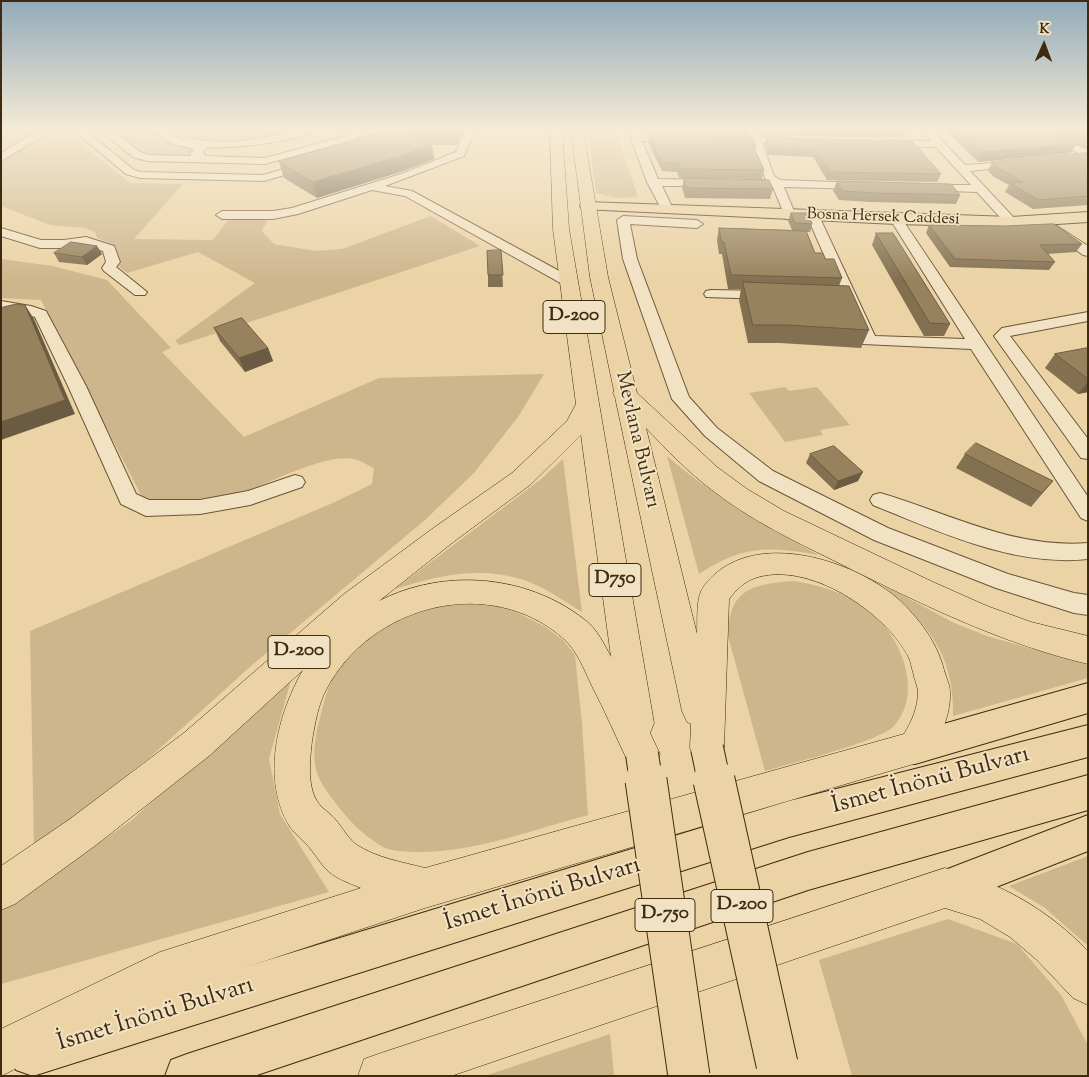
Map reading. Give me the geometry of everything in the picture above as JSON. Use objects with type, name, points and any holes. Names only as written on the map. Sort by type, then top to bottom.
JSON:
[{"type":"highway","points":[[549,180],[561,228]]},
{"type":"highway","name":"Mevlana Bulvarı","points":[[559,180],[561,228],[642,754]]},
{"type":"highway","name":"Mevlana Bulvarı","points":[[584,180],[599,277],[624,393],[708,748]]},
{"type":"highway","points":[[624,393],[686,456],[722,484],[768,513],[808,535],[967,612],[1028,634],[1088,650]]},
{"type":"highway","name":"D-200","points":[[1,890],[83,832],[196,744],[355,602],[521,479],[572,430],[587,405]]},
{"type":"highway","points":[[1,1053],[160,974],[425,888],[915,748],[929,723],[934,691],[924,654],[900,621],[881,603],[845,580],[819,570],[788,564],[757,566],[734,573],[721,583],[714,595],[708,748]]},
{"type":"highway","points":[[425,888],[372,874],[342,858],[302,812],[293,782],[292,750],[302,709],[316,676],[336,650],[371,619],[409,601],[438,593],[482,590],[519,598],[554,613],[576,630],[591,650],[642,754]]},
{"type":"highway","name":"D-200","points":[[708,748],[780,1072]]},
{"type":"highway","name":"D-750","points":[[642,754],[688,1076]]},
{"type":"highway","points":[[381,1076],[945,888],[980,898],[1046,938],[1088,983]]},
{"type":"main road","name":"Bosna Hersek Caddesi","points":[[587,206],[790,216],[1011,222],[1088,217]]},
{"type":"main road","points":[[915,748],[1088,698]]},
{"type":"main road","name":"İsmet İnönü Bulvarı","points":[[1,1064],[788,819],[1088,741]]},
{"type":"main road","points":[[187,1076],[808,871],[1088,792]]},
{"type":"main road","points":[[945,888],[1088,833]]},
{"type":"street","points":[[222,215],[274,215],[294,211],[391,180]]},
{"type":"street","points":[[403,180],[402,185],[408,193]]},
{"type":"street","points":[[773,180],[777,184],[790,216]]},
{"type":"street","points":[[972,180],[1011,222]]},
{"type":"street","points":[[667,209],[653,182],[874,186]]},
{"type":"street","points":[[368,188],[392,189],[408,193],[569,282]]},
{"type":"street","points":[[912,188],[980,189]]},
{"type":"street","points":[[813,216],[869,341],[976,344]]},
{"type":"street","points":[[896,219],[1088,513]]},
{"type":"street","points":[[697,224],[623,220],[630,259],[681,399],[711,432],[766,476],[881,534],[1004,582],[1074,603],[1088,605]]},
{"type":"street","points":[[1044,221],[1088,252]]},
{"type":"street","points":[[1,232],[40,244],[64,244],[86,241],[109,249],[113,262],[109,268],[140,292]]},
{"type":"street","points":[[711,294],[785,296]]},
{"type":"street","points":[[832,297],[851,298]]},
{"type":"street","points":[[1,305],[31,310],[41,314],[77,386],[128,499],[146,508],[200,507],[250,498],[295,482]]},
{"type":"street","points":[[1088,316],[1007,331],[1002,336],[1088,453]]},
{"type":"street","points":[[880,500],[960,531],[1030,548],[1074,554],[1088,551]]},
{"type":"shaded area","points":[[1,180],[127,180],[130,183],[183,184],[134,239],[213,240],[231,216],[269,217],[262,231],[274,244],[316,251],[342,249],[431,216],[480,246],[180,345],[175,341],[255,283],[198,252],[127,273],[118,266],[119,258],[112,244],[97,238],[95,232],[84,228],[50,225],[1,206]]},
{"type":"shaded area","points":[[594,180],[632,180],[638,197],[616,198],[596,193]]},
{"type":"shaded area","points":[[1,259],[53,266],[107,280],[171,348],[162,352],[244,437],[379,378],[544,374],[518,417],[474,473],[425,520],[251,666],[149,758],[34,848],[30,631],[335,502],[372,484],[374,468],[357,460],[344,458],[329,460],[230,496],[187,501],[143,499],[41,300],[1,298]]},
{"type":"shaded area","points":[[785,387],[789,391],[817,387],[850,425],[820,430],[823,435],[785,442],[749,393]]},
{"type":"shaded area","points":[[667,456],[721,497],[819,555],[785,550],[757,550],[729,558],[699,574]]},
{"type":"shaded area","points":[[563,459],[582,612],[537,585],[505,575],[489,573],[457,574],[395,589],[540,480]]},
{"type":"shaded area","points":[[794,581],[825,588],[853,599],[870,611],[881,622],[891,635],[905,666],[908,682],[907,698],[903,713],[894,726],[886,732],[854,745],[765,771],[728,636],[729,620],[738,599],[746,592],[766,584]]},
{"type":"shaded area","points":[[880,583],[952,622],[987,636],[1088,665],[1088,678],[953,716],[949,674],[943,656],[934,640],[911,611]]},
{"type":"shaded area","points":[[462,603],[502,607],[518,613],[544,626],[563,640],[575,655],[588,815],[466,848],[416,852],[392,850],[381,846],[368,837],[351,821],[329,795],[318,776],[314,756],[315,742],[325,699],[335,675],[346,660],[374,634],[407,615],[425,609]]},
{"type":"shaded area","points":[[293,673],[269,759],[280,814],[329,892],[1,984],[1,911],[132,820]]},
{"type":"shaded area","points":[[1088,856],[1088,946],[1045,908],[1009,886]]},
{"type":"shaded area","points":[[948,919],[1017,944],[1061,995],[1088,1045],[1088,1076],[852,1076],[819,960]]},
{"type":"shaded area","points":[[610,1034],[614,1076],[485,1076]]},
{"type":"building","points":[[685,180],[769,180],[773,189],[687,188]]},
{"type":"building","points":[[1020,180],[1088,180],[1088,196],[1038,200],[1010,183],[1023,182]]},
{"type":"building","points":[[837,181],[951,184],[960,195],[842,191]]},
{"type":"building","points":[[791,213],[808,213],[812,224],[795,223]]},
{"type":"building","points":[[1054,224],[1082,244],[1040,245],[1055,262],[955,259],[929,225],[1005,226]]},
{"type":"building","points":[[719,228],[806,231],[815,253],[823,253],[825,259],[834,259],[842,278],[731,275]]},
{"type":"building","points":[[876,233],[893,233],[950,324],[930,323]]},
{"type":"building","points":[[71,242],[97,246],[82,257],[54,253]]},
{"type":"building","points":[[501,250],[503,275],[488,275],[487,251]]},
{"type":"building","points":[[743,282],[849,286],[869,330],[753,325]]},
{"type":"building","points":[[17,304],[25,305],[65,400],[1,422],[1,308]]},
{"type":"building","points":[[242,318],[268,348],[239,358],[214,328]]},
{"type":"building","points":[[1088,348],[1088,379],[1055,354]]},
{"type":"building","points":[[976,443],[1053,481],[1042,493],[965,454]]},
{"type":"building","points":[[834,446],[863,472],[838,481],[810,454]]}]
